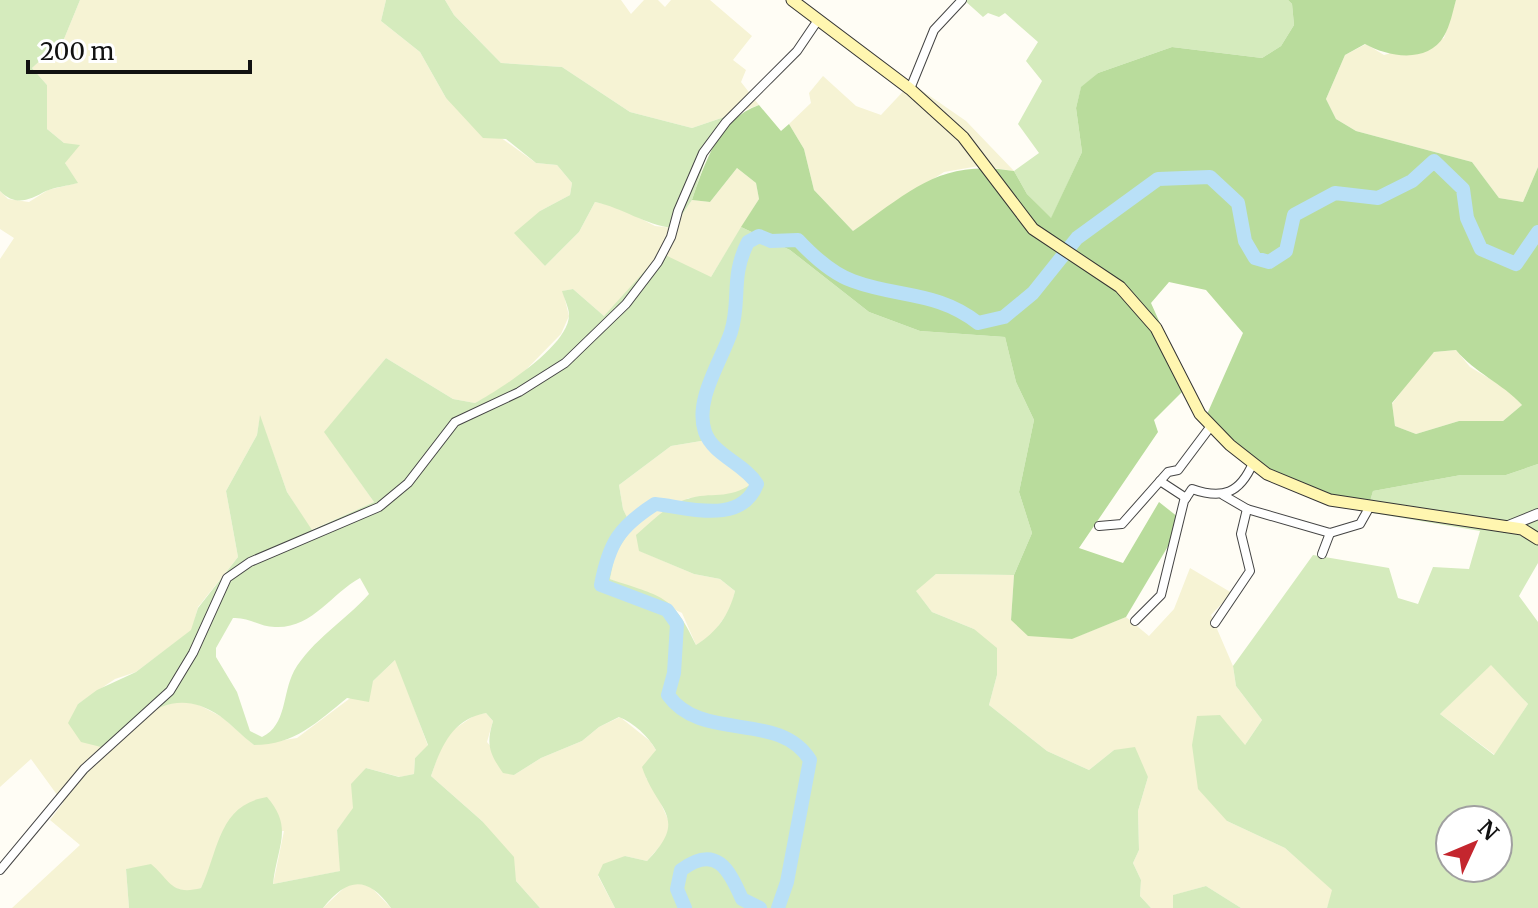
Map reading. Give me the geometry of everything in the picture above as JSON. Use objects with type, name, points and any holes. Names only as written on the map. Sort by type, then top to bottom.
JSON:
[{"type":"main road","points":[[792,0],[910,89],[963,137],[1033,229],[1120,287],[1156,328],[1188,395],[1211,426],[1253,463],[1285,484],[1330,500],[1522,529],[1538,539]]},
{"type":"street","points":[[910,89],[934,30],[962,0]]},
{"type":"street","points":[[0,870],[84,769],[170,691],[193,653],[227,578],[250,562],[379,507],[408,483],[455,422],[519,392],[565,363],[626,304],[658,262],[671,237],[678,211],[703,153],[726,122],[797,51],[818,20]]},
{"type":"street","points":[[1099,526],[1122,524],[1168,472],[1178,470],[1211,426]]},
{"type":"street","points":[[1223,495],[1245,482],[1253,463]]},
{"type":"street","points":[[1160,481],[1186,498]]},
{"type":"street","points":[[1135,621],[1161,595],[1177,520],[1192,489],[1223,495],[1247,509],[1330,533],[1360,524],[1369,508]]},
{"type":"street","points":[[1215,623],[1250,571],[1241,534],[1247,509]]},
{"type":"street","points":[[1506,527],[1538,514]]},
{"type":"street","points":[[1322,554],[1330,533]]},
{"type":"shaded area","points":[[80,0],[386,0],[381,21],[420,52],[446,98],[536,163],[557,165],[572,183],[570,195],[540,211],[540,259],[545,266],[579,232],[595,202],[618,207],[655,226],[673,228],[692,200],[710,202],[737,168],[756,183],[759,199],[711,277],[621,300],[604,316],[573,289],[563,291],[569,316],[561,334],[514,382],[475,403],[453,399],[386,358],[325,432],[374,502],[311,530],[287,492],[260,417],[257,435],[226,491],[238,557],[198,607],[192,630],[136,672],[115,679],[78,704],[155,708],[176,701],[197,704],[222,717],[254,745],[297,738],[373,681],[396,659],[428,746],[415,758],[414,774],[400,777],[366,768],[354,808],[337,830],[341,871],[273,884],[284,831],[221,834],[216,856],[201,888],[189,892],[175,888],[164,881],[156,869],[126,869],[129,908],[12,908],[80,845],[50,820],[63,803],[31,759],[0,787],[0,259],[14,238],[0,229],[0,191],[8,199],[29,202],[48,190],[77,183],[65,163],[64,143],[47,129],[47,85],[32,68],[64,39]]},
{"type":"shaded area","points":[[445,0],[621,0],[631,14],[644,0],[658,0],[665,7],[671,0],[710,0],[752,36],[733,60],[746,70],[741,82],[759,105],[692,128],[630,112],[562,67],[501,63],[454,15]]},
{"type":"shaded area","points":[[1456,0],[1538,0],[1538,167],[1523,202],[1499,198],[1472,162],[1356,131],[1336,119],[1326,99],[1345,55],[1366,44],[1384,55],[1444,38]]},
{"type":"shaded area","points":[[823,76],[856,106],[881,115],[911,83],[966,121],[1014,171],[979,166],[944,172],[853,231],[814,190],[804,149],[789,124],[811,103],[809,93]]},
{"type":"shaded area","points":[[1456,350],[1470,367],[1507,389],[1522,405],[1503,421],[1459,421],[1416,434],[1395,426],[1392,404],[1419,368],[1434,352]]},
{"type":"shaded area","points":[[713,439],[754,473],[753,483],[739,493],[722,497],[688,498],[640,551],[694,574],[720,579],[735,591],[731,608],[712,635],[696,645],[682,613],[610,579],[615,554],[631,528],[623,509],[619,485],[671,446]]},
{"type":"shaded area","points":[[1190,568],[1232,593],[1211,615],[1233,666],[1236,686],[1262,720],[1245,745],[1227,821],[1285,848],[1333,890],[1327,908],[1241,908],[1206,886],[1174,895],[1173,908],[1151,908],[1140,896],[1141,880],[1133,863],[1139,850],[1138,811],[1148,777],[1114,750],[1089,770],[1047,751],[989,705],[997,675],[974,629],[932,612],[915,590],[936,574],[1014,575],[1011,620],[1071,639],[1126,617],[1149,636],[1174,609]]},
{"type":"shaded area","points":[[1491,664],[1528,704],[1495,755],[1440,714]]},
{"type":"shaded area","points":[[486,713],[493,721],[487,742],[514,775],[541,758],[582,741],[599,727],[620,717],[650,741],[656,750],[646,778],[653,786],[671,826],[668,837],[647,861],[625,856],[598,876],[615,908],[540,908],[516,881],[482,821],[431,776],[443,741],[450,732],[475,715]]},
{"type":"shaded area","points":[[359,883],[371,887],[391,908],[323,908],[348,884]]},
{"type":"green space","points":[[0,0],[80,0],[64,39],[32,68],[47,85],[47,129],[64,143],[80,145],[65,163],[78,183],[23,200],[12,199],[0,191]]},
{"type":"green space","points":[[386,0],[445,0],[454,15],[501,63],[562,67],[630,112],[692,128],[739,112],[706,157],[692,200],[673,228],[653,224],[595,202],[579,232],[545,266],[514,233],[540,211],[570,195],[572,183],[557,165],[536,163],[506,139],[483,138],[446,98],[420,52],[381,21]]},
{"type":"green space","points":[[964,0],[1288,0],[1292,4],[1294,25],[1281,46],[1262,58],[1172,47],[1098,73],[1081,88],[1076,108],[1082,152],[1051,219],[1027,194],[1014,171],[1039,153],[1018,124],[1042,81],[1026,61],[1038,42],[1005,13],[999,17],[988,13],[983,17]]},
{"type":"green space","points":[[1288,0],[1456,0],[1448,28],[1437,45],[1418,54],[1396,55],[1365,44],[1345,55],[1326,99],[1336,119],[1356,131],[1472,162],[1499,198],[1523,202],[1538,167],[1538,464],[1506,475],[1461,475],[1373,491],[1367,512],[1278,479],[1204,421],[1243,333],[1206,290],[1169,282],[1151,303],[1188,386],[1154,420],[1158,432],[1079,548],[1123,563],[1159,502],[1183,521],[1126,617],[1072,639],[1028,636],[1011,620],[1014,575],[1032,533],[1019,492],[1034,420],[1016,382],[1005,337],[920,331],[869,312],[790,250],[741,227],[759,199],[756,183],[737,168],[710,202],[692,200],[702,171],[715,144],[733,120],[759,105],[781,131],[789,124],[804,149],[814,190],[853,231],[927,182],[945,174],[988,168],[1014,171],[1027,194],[1051,218],[1082,152],[1076,108],[1081,87],[1098,73],[1172,47],[1262,58],[1281,46],[1294,25],[1292,4]],"holes":[[[1456,350],[1522,405],[1503,421],[1459,421],[1416,434],[1395,426],[1392,403],[1434,352]]]},
{"type":"green space","points":[[741,227],[790,250],[869,312],[920,331],[1005,337],[1016,382],[1034,420],[1019,492],[1032,533],[1014,575],[936,574],[916,591],[932,612],[974,629],[997,648],[997,675],[989,705],[1047,751],[1089,770],[1114,750],[1135,747],[1148,777],[1138,811],[1139,850],[1133,863],[1141,880],[1140,896],[1151,908],[615,908],[598,875],[603,864],[625,856],[647,861],[666,834],[666,814],[642,767],[656,750],[653,745],[635,726],[619,717],[599,727],[582,741],[541,758],[514,775],[503,773],[490,748],[493,721],[486,713],[464,721],[456,728],[444,745],[431,776],[482,821],[514,857],[516,881],[540,908],[391,908],[374,890],[357,884],[340,891],[323,908],[129,908],[126,869],[151,864],[177,888],[201,888],[229,819],[251,802],[267,797],[280,818],[282,828],[273,884],[340,871],[337,830],[353,808],[351,784],[366,768],[399,777],[414,774],[415,758],[428,745],[395,660],[373,681],[369,702],[347,698],[305,730],[269,744],[254,745],[220,716],[187,703],[158,708],[105,748],[81,742],[68,723],[78,704],[97,690],[136,672],[191,630],[198,608],[238,557],[226,491],[257,435],[260,415],[287,492],[312,530],[374,502],[324,432],[386,358],[453,399],[475,403],[531,366],[558,340],[569,315],[562,291],[573,289],[604,316],[661,253],[711,277]],"holes":[[[713,439],[753,473],[753,483],[735,492],[696,497],[673,505],[636,535],[639,551],[694,574],[720,579],[735,591],[721,622],[696,645],[680,615],[663,599],[610,579],[615,554],[632,528],[623,509],[619,485],[671,446]],[[360,578],[369,594],[301,660],[290,680],[276,725],[262,737],[250,731],[237,692],[216,657],[216,648],[233,618],[270,627],[288,626],[311,616]]]},
{"type":"green space","points":[[1538,464],[1538,563],[1519,596],[1538,622],[1538,908],[1327,908],[1332,890],[1285,848],[1227,821],[1198,789],[1192,745],[1197,716],[1220,715],[1245,745],[1262,720],[1236,686],[1233,666],[1313,555],[1389,568],[1398,598],[1418,604],[1433,567],[1469,569],[1480,531],[1367,512],[1373,491],[1461,475],[1506,475]],"holes":[[[1491,665],[1528,704],[1494,755],[1440,714]]]},
{"type":"green space","points":[[1206,886],[1241,908],[1173,908],[1173,895]]},
{"type":"waterway","points":[[778,908],[787,882],[810,760],[796,745],[780,736],[700,718],[683,710],[668,695],[674,673],[677,624],[667,610],[601,585],[608,558],[618,537],[632,520],[655,504],[697,510],[726,510],[749,497],[757,484],[709,440],[703,420],[710,381],[734,321],[739,266],[748,242],[759,236],[771,241],[798,240],[824,264],[846,278],[948,305],[978,323],[1004,317],[1033,293],[1077,238],[1158,179],[1210,177],[1238,203],[1245,241],[1255,258],[1269,262],[1286,251],[1294,215],[1335,193],[1378,198],[1412,181],[1434,161],[1463,189],[1467,218],[1481,249],[1516,264],[1538,232]]},
{"type":"waterway","points":[[685,908],[677,889],[681,870],[703,859],[720,864],[732,878],[742,899],[760,908]]}]
